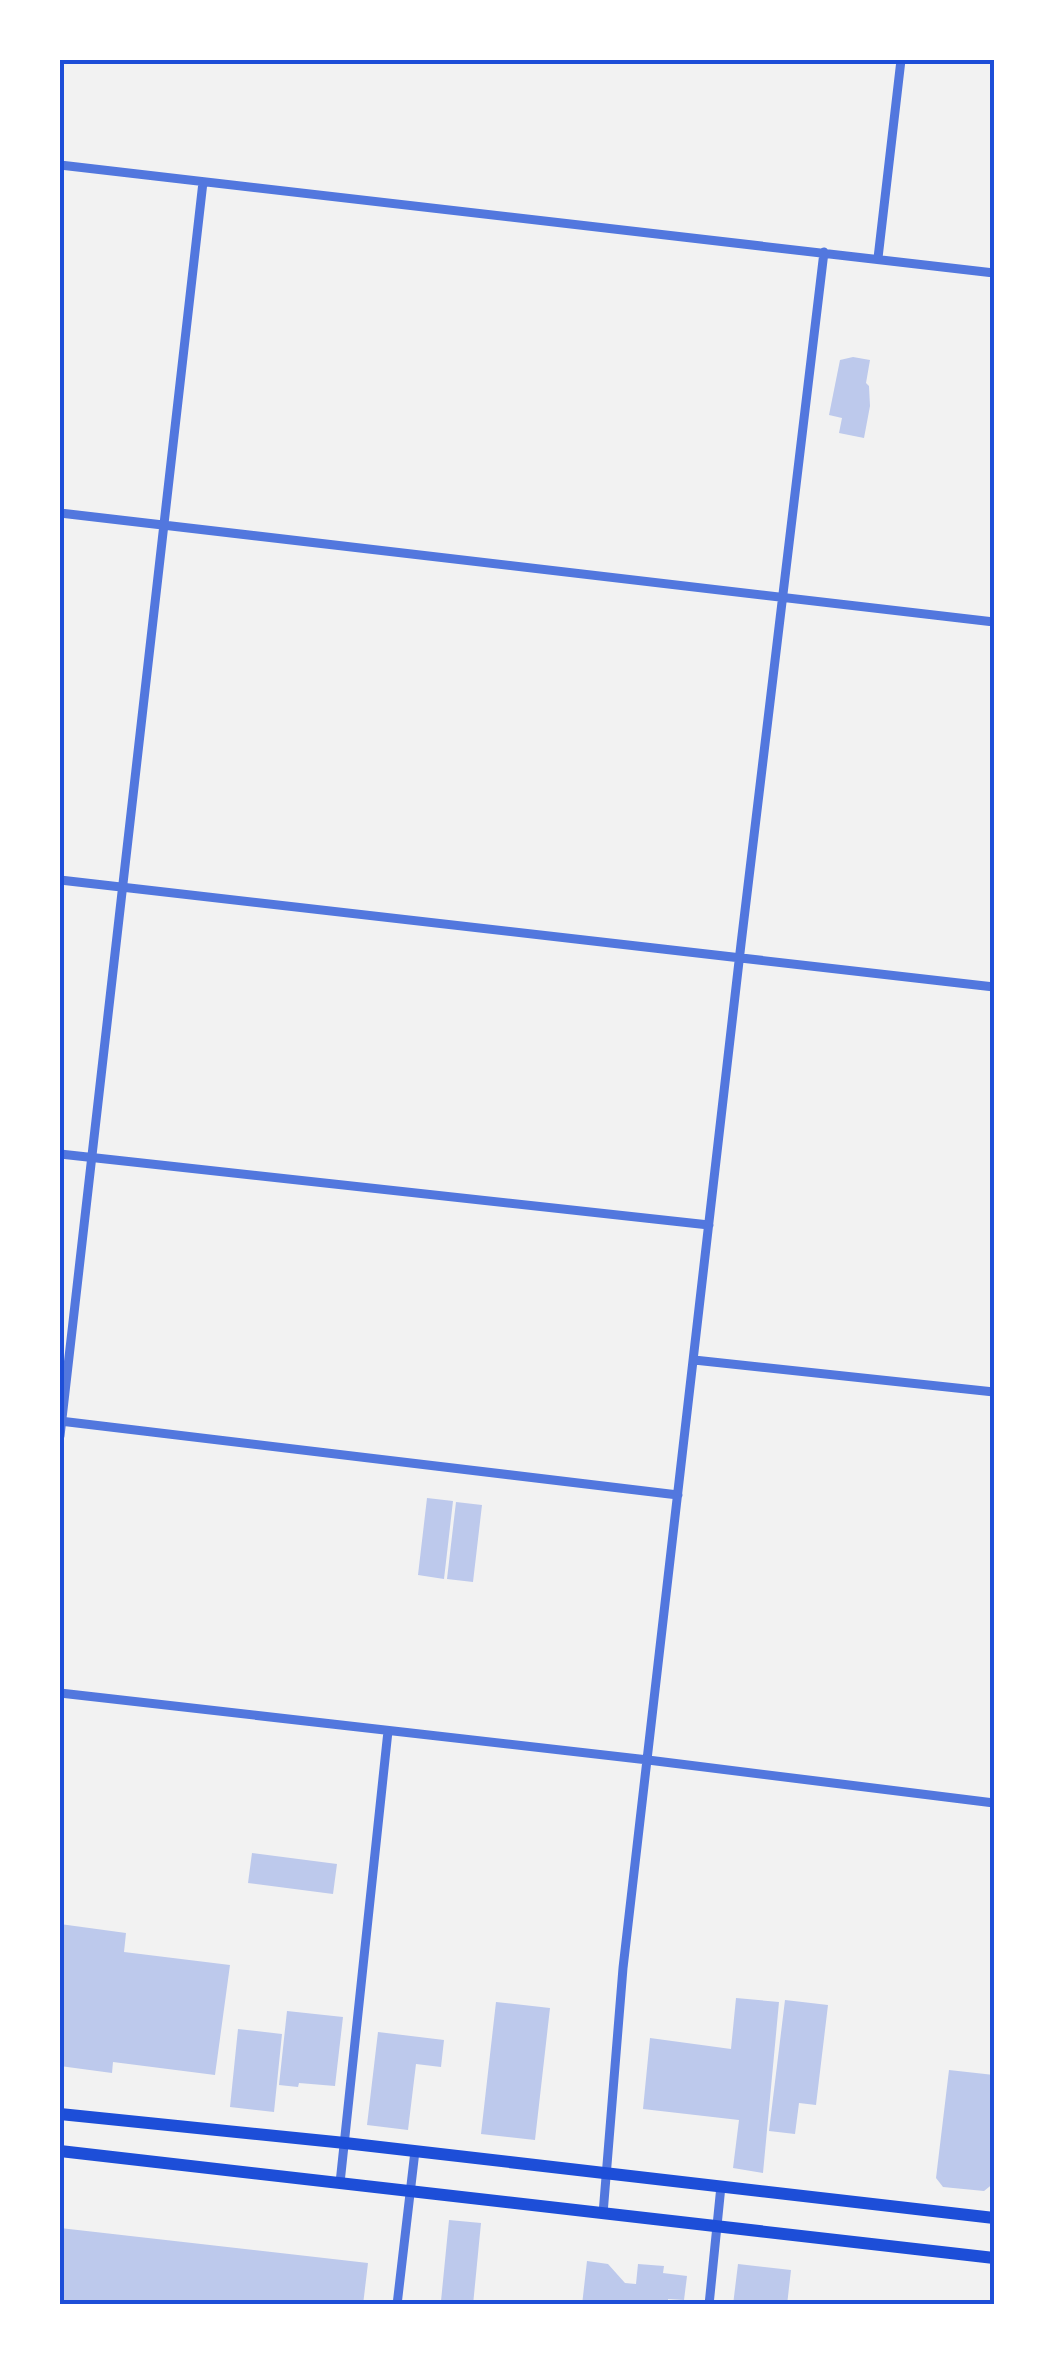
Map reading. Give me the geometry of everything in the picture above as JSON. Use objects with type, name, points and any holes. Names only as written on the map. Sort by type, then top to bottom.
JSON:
[{"type":"main road","points":[[60,2114],[994,2218]]},
{"type":"main road","points":[[60,2151],[994,2258]]},
{"type":"street","points":[[878,258],[901,60]]},
{"type":"street","points":[[60,165],[994,273]]},
{"type":"street","points":[[60,1436],[204,182]]},
{"type":"street","points":[[603,2214],[623,1968],[824,252]]},
{"type":"street","points":[[60,514],[994,622]]},
{"type":"street","points":[[60,880],[994,987]]},
{"type":"street","points":[[60,1154],[709,1226]]},
{"type":"street","points":[[694,1360],[994,1392]]},
{"type":"street","points":[[61,1421],[678,1495]]},
{"type":"street","points":[[60,1692],[994,1803]]},
{"type":"street","points":[[340,2183],[388,1731]]},
{"type":"street","points":[[397,2305],[416,2151]]},
{"type":"street","points":[[709,2305],[721,2186]]},
{"type":"building","points":[[840,360],[870,360],[866,383],[870,406],[864,438],[839,433],[842,418],[829,415]]},
{"type":"building","points":[[427,1498],[453,1501],[444,1579],[418,1575]]},
{"type":"building","points":[[456,1502],[482,1505],[473,1582],[447,1579]]},
{"type":"building","points":[[252,1853],[337,1864],[333,1894],[248,1883]]},
{"type":"building","points":[[60,1924],[126,1933],[124,1952],[230,1965],[215,2075],[113,2062],[112,2073],[60,2066]]},
{"type":"building","points":[[736,1998],[779,2002],[763,2173],[733,2168],[739,2120],[643,2109],[650,2038],[731,2049]]},
{"type":"building","points":[[785,2000],[828,2005],[816,2105],[799,2103],[795,2134],[769,2131]]},
{"type":"building","points":[[496,2002],[550,2008],[535,2140],[481,2134]]},
{"type":"building","points":[[287,2011],[343,2017],[335,2086],[279,2085]]},
{"type":"building","points":[[238,2029],[282,2034],[274,2112],[230,2107]]},
{"type":"building","points":[[378,2032],[444,2040],[441,2067],[416,2064],[408,2130],[367,2125]]},
{"type":"building","points":[[949,2070],[994,2075],[994,2183],[984,2191],[943,2187],[936,2178]]},
{"type":"building","points":[[449,2220],[481,2223],[473,2305],[431,2305],[431,2300],[441,2301]]},
{"type":"building","points":[[60,2228],[368,2263],[363,2305],[60,2305]]},
{"type":"building","points":[[587,2261],[608,2264],[625,2283],[636,2284],[638,2264],[664,2266],[663,2273],[687,2276],[684,2300],[668,2299],[668,2305],[582,2305]]},
{"type":"building","points":[[738,2264],[791,2270],[787,2305],[733,2305]]}]
